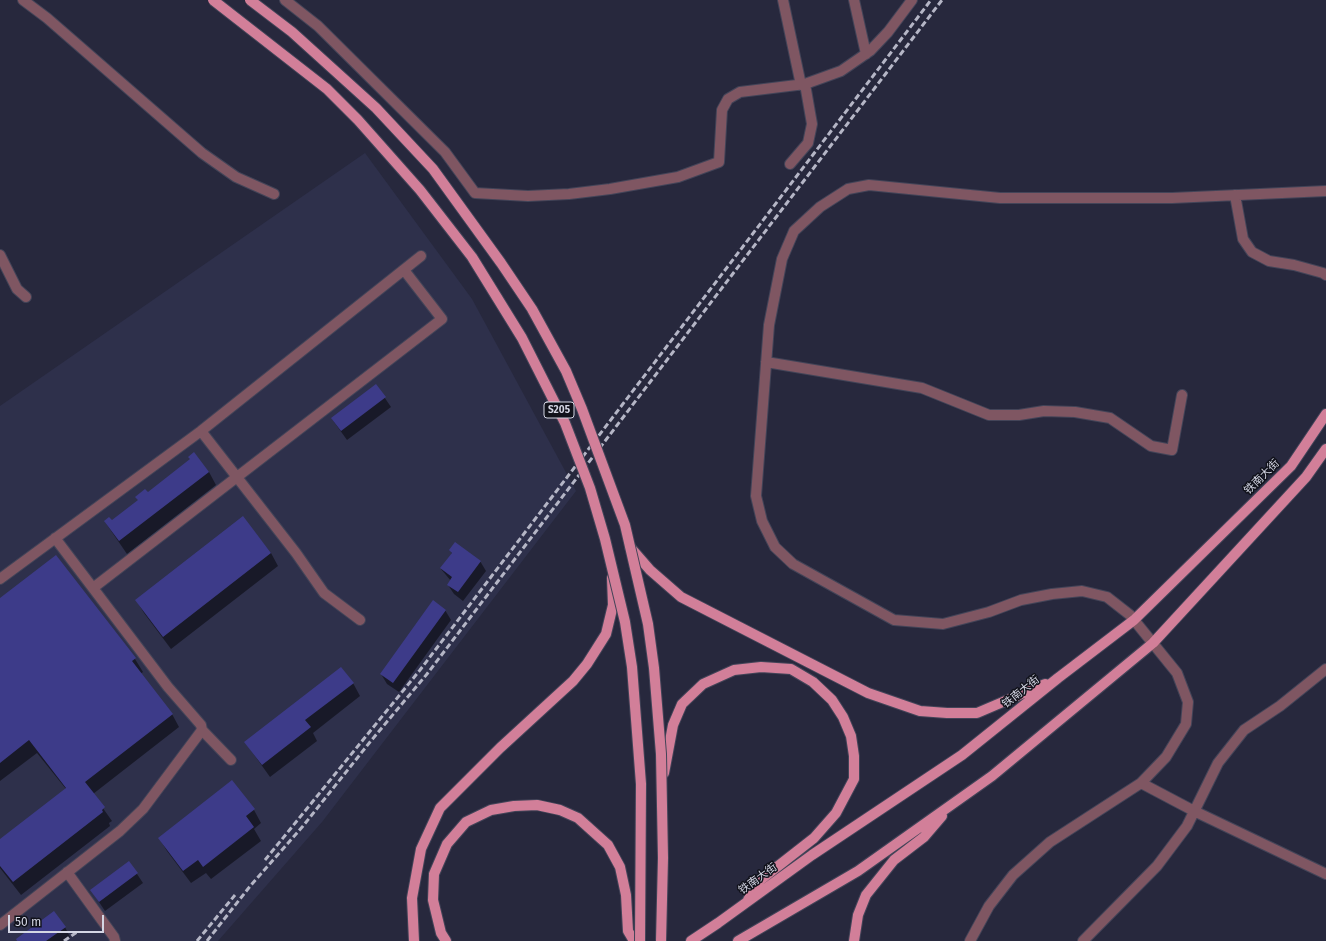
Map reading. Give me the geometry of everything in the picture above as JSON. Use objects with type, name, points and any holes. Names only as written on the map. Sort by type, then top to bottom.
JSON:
[{"type":"main road","name":"S205","points":[[213,0],[327,89],[358,120],[420,190],[472,257],[522,338],[565,423],[590,488],[612,568],[625,622],[632,667],[641,784],[640,941]]},
{"type":"main road","name":"S205","points":[[250,0],[292,32],[376,108],[433,169],[502,262],[532,309],[566,371],[609,478],[625,525],[648,624],[654,668],[662,783],[663,858],[661,941]]},
{"type":"main road","name":"铁南大街","points":[[691,941],[812,855],[962,755],[1058,678],[1134,620],[1290,466],[1326,414]]},
{"type":"main road","points":[[738,941],[858,871],[992,776],[1153,643],[1306,477],[1326,449]]},
{"type":"main road","points":[[630,547],[650,570],[681,597],[868,693],[920,711],[947,714],[977,712],[1058,678]]},
{"type":"main road","points":[[414,941],[412,898],[421,849],[440,808],[465,781],[573,681],[587,664],[606,634],[613,606],[612,568]]},
{"type":"main road","points":[[662,783],[673,726],[682,704],[703,684],[734,670],[761,667],[791,669],[813,682],[832,700],[843,717],[851,736],[854,756],[854,779],[836,813],[814,838],[759,881],[746,903]]},
{"type":"main road","points":[[854,941],[858,916],[866,895],[879,877],[894,860],[924,837],[953,804]]},
{"type":"main road","points":[[446,941],[441,933],[433,900],[434,874],[448,844],[466,822],[491,810],[514,806],[537,805],[560,810],[578,818],[608,845],[620,867],[626,896],[628,931],[634,941]]},
{"type":"main road","points":[[682,941],[701,934]]},
{"type":"street","points":[[23,0],[47,18],[202,153],[236,177],[274,194]]},
{"type":"street","points":[[285,0],[318,26],[445,152],[475,193],[528,196],[569,194],[678,177],[719,162],[722,110],[728,99],[740,92],[803,84],[841,71],[866,54],[888,32],[912,0]]},
{"type":"street","points":[[784,0],[812,124],[808,143],[790,164]]},
{"type":"street","points":[[854,0],[866,54]]},
{"type":"street","points":[[970,941],[989,906],[1018,871],[1050,842],[1141,783],[1166,757],[1186,724],[1188,702],[1177,673],[1134,620],[1107,597],[1082,591],[1052,594],[1021,600],[989,612],[944,624],[894,620],[793,564],[776,547],[762,521],[756,496],[769,325],[782,259],[794,231],[820,207],[848,188],[869,185],[1000,198],[1172,198],[1326,191]]},
{"type":"street","points":[[1235,195],[1243,239],[1252,252],[1269,261],[1294,265],[1326,275]]},
{"type":"street","points":[[0,255],[17,289],[26,297]]},
{"type":"street","points":[[0,579],[201,431],[421,256]]},
{"type":"street","points":[[93,588],[442,319],[404,270]]},
{"type":"street","points":[[766,362],[922,388],[989,415],[1019,415],[1044,411],[1075,412],[1110,418],[1129,429],[1151,446],[1172,450],[1182,395]]},
{"type":"street","points":[[201,431],[296,553],[324,593],[360,620]]},
{"type":"street","points":[[55,538],[168,687],[202,725],[202,730],[230,760]]},
{"type":"street","points":[[1083,941],[1157,866],[1187,826],[1218,763],[1244,730],[1280,706],[1326,669]]},
{"type":"street","points":[[0,925],[120,831],[143,809],[202,730]]},
{"type":"street","points":[[1141,783],[1194,811],[1326,874]]},
{"type":"street","points":[[67,872],[114,937],[115,941]]},
{"type":"shaded area","points":[[365,153],[472,299],[576,491],[322,822],[218,941],[0,941],[0,406]]},
{"type":"building","points":[[376,384],[386,397],[341,431],[331,418]]},
{"type":"building","points":[[194,452],[209,472],[119,541],[104,521],[109,517],[112,520],[138,500],[135,497],[145,489],[148,492],[190,459],[188,457]]},
{"type":"building","points":[[243,516],[271,553],[163,637],[135,600]]},
{"type":"building","points":[[455,542],[481,561],[458,592],[447,585],[452,577],[440,568],[452,553],[449,550]]},
{"type":"building","points":[[56,555],[136,658],[132,661],[173,714],[85,782],[105,807],[102,810],[103,812],[13,882],[0,866],[0,839],[66,788],[29,740],[0,763],[0,598]]},
{"type":"building","points":[[433,600],[446,610],[393,683],[380,674]]},
{"type":"building","points":[[341,667],[354,683],[305,720],[311,727],[262,765],[244,742]]},
{"type":"building","points":[[232,780],[255,809],[246,816],[254,827],[203,867],[198,860],[183,871],[158,838]]},
{"type":"building","points":[[129,861],[138,873],[99,902],[90,890]]},
{"type":"building","points":[[54,911],[66,927],[46,941],[17,941],[16,939]]},
{"type":"railway","points":[[265,860],[420,670],[931,0]]},
{"type":"railway","points":[[207,941],[251,885],[303,826],[427,674],[942,0]]},
{"type":"railway","points":[[197,941],[235,895]]},
{"type":"railway","points":[[64,941],[77,932]]}]
